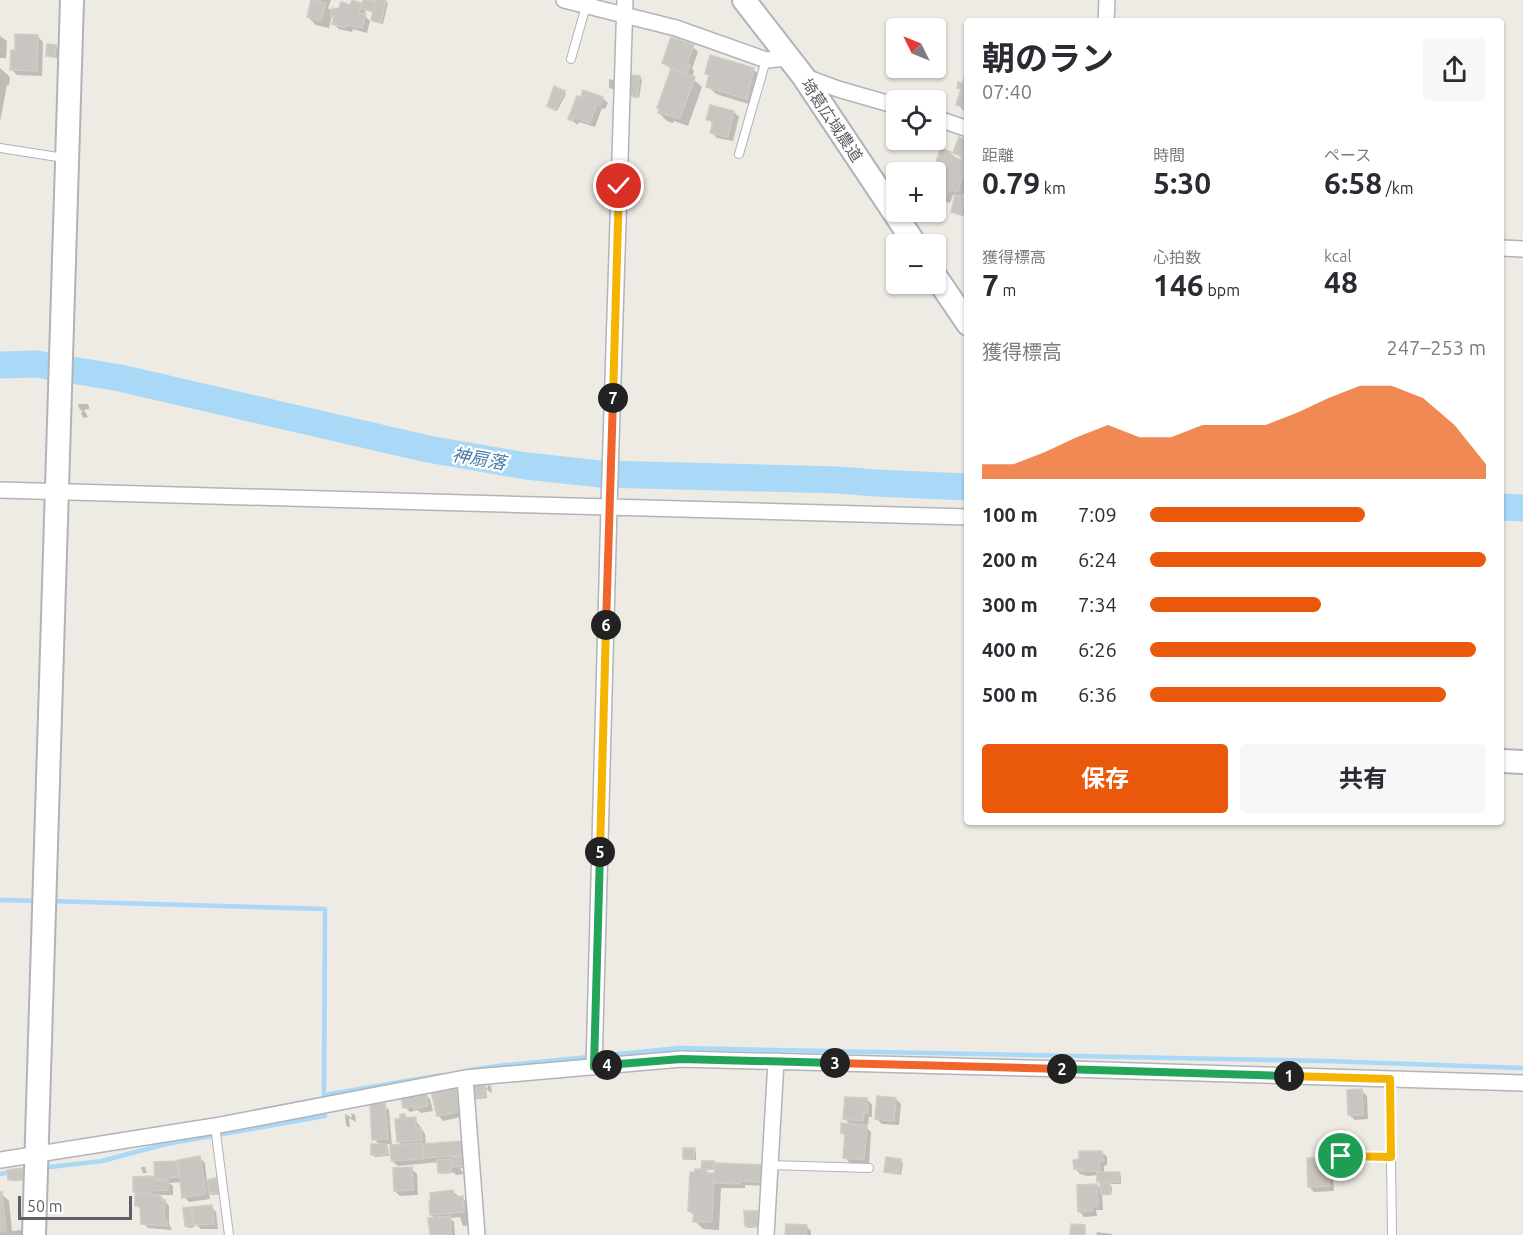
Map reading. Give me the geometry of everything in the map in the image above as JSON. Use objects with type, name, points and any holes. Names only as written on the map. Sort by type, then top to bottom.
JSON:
[{"type":"street","points":[[34,1235],[72,0]]},
{"type":"street","points":[[564,0],[586,6],[625,7],[766,60],[797,67],[838,89],[886,103]]},
{"type":"street","name":"埼葛広域農道","points":[[744,0],[797,67],[908,234]]},
{"type":"street","points":[[1107,0],[1107,18]]},
{"type":"street","points":[[594,1067],[625,7]]},
{"type":"street","points":[[946,121],[964,128]]},
{"type":"street","points":[[1504,248],[1523,249]]},
{"type":"street","points":[[946,292],[964,318]]},
{"type":"street","points":[[0,490],[964,518]]},
{"type":"street","points":[[1504,761],[1523,762]]},
{"type":"street","points":[[0,1160],[215,1126],[465,1078],[681,1059],[1523,1083]]},
{"type":"street","points":[[766,1235],[776,1061]]},
{"type":"street","points":[[465,1078],[477,1235]]},
{"type":"lane","points":[[571,59],[586,6]]},
{"type":"lane","points":[[739,154],[766,60]]},
{"type":"lane","points":[[0,148],[68,159]]},
{"type":"lane","points":[[1390,1079],[1392,1235]]},
{"type":"lane","points":[[215,1126],[229,1235]]},
{"type":"lane","points":[[1341,1156],[1391,1157]]},
{"type":"lane","points":[[770,1165],[869,1168]]},
{"type":"building","points":[[311,0],[326,3],[321,21],[307,17]]},
{"type":"building","points":[[352,0],[361,3],[359,13],[366,14],[362,28],[348,25],[346,28],[332,24],[334,17],[330,16],[332,8],[339,8],[341,2],[350,5]]},
{"type":"building","points":[[363,0],[373,0],[370,11],[361,8]]},
{"type":"building","points":[[375,0],[386,0],[381,23],[371,20]]},
{"type":"building","points":[[15,34],[38,35],[37,71],[10,70],[11,50],[15,50]]},
{"type":"building","points":[[671,37],[694,45],[687,64],[690,65],[687,74],[662,63]]},
{"type":"building","points":[[47,44],[56,45],[55,56],[46,56]]},
{"type":"building","points":[[710,55],[754,68],[747,99],[706,87],[709,75],[705,74]]},
{"type":"building","points":[[671,69],[695,77],[680,118],[658,113],[659,108],[657,108]]},
{"type":"building","points":[[631,75],[640,76],[637,97],[628,95]]},
{"type":"building","points":[[964,78],[964,107],[956,105],[961,89],[957,88],[958,82],[963,83]]},
{"type":"building","points":[[554,86],[565,91],[555,110],[547,106]]},
{"type":"building","points":[[583,90],[603,97],[600,105],[597,104],[590,123],[574,117],[573,121],[568,119],[577,96],[581,97]]},
{"type":"building","points":[[710,105],[734,111],[728,137],[710,133],[713,121],[706,120]]},
{"type":"building","points":[[959,137],[964,139],[964,157],[953,153]]},
{"type":"building","points":[[940,150],[951,152],[950,156],[964,161],[964,175],[958,191],[948,190],[946,196],[946,162],[936,162]]},
{"type":"building","points":[[955,195],[964,198],[961,215],[951,212]]},
{"type":"building","points":[[484,1083],[485,1096],[472,1098],[470,1084]]},
{"type":"building","points":[[455,1086],[461,1111],[437,1116],[431,1091]]},
{"type":"building","points":[[1362,1089],[1363,1115],[1348,1115],[1347,1090]]},
{"type":"building","points":[[426,1092],[428,1106],[414,1109],[414,1106],[403,1108],[401,1097]]},
{"type":"building","points":[[877,1096],[896,1098],[894,1121],[875,1119]]},
{"type":"building","points":[[845,1097],[867,1098],[868,1113],[864,1113],[863,1121],[843,1119]]},
{"type":"building","points":[[385,1103],[388,1139],[372,1140],[370,1105]]},
{"type":"building","points":[[400,1114],[405,1114],[405,1118],[416,1117],[416,1128],[421,1128],[422,1140],[397,1142],[395,1119],[400,1119]]},
{"type":"building","points":[[841,1123],[867,1125],[864,1160],[843,1158],[845,1134],[841,1133]]},
{"type":"building","points":[[464,1141],[465,1155],[424,1158],[423,1144]]},
{"type":"building","points":[[422,1143],[423,1159],[391,1161],[390,1145]]},
{"type":"building","points":[[371,1144],[387,1144],[387,1155],[371,1155]]},
{"type":"building","points":[[683,1148],[695,1148],[694,1159],[683,1159]]},
{"type":"building","points":[[1079,1151],[1102,1151],[1103,1161],[1099,1161],[1100,1171],[1074,1169],[1073,1160],[1079,1159]]},
{"type":"building","points":[[200,1156],[206,1194],[182,1198],[178,1160]]},
{"type":"building","points":[[452,1157],[464,1157],[465,1166],[452,1167]]},
{"type":"building","points":[[886,1157],[901,1159],[899,1174],[884,1172]]},
{"type":"building","points":[[1307,1158],[1334,1159],[1334,1171],[1329,1171],[1329,1186],[1308,1187]]},
{"type":"building","points":[[451,1159],[451,1172],[438,1173],[437,1160]]},
{"type":"building","points":[[177,1161],[178,1177],[155,1179],[154,1162]]},
{"type":"building","points":[[702,1161],[714,1161],[714,1169],[701,1169]]},
{"type":"building","points":[[715,1163],[765,1165],[764,1182],[714,1183]]},
{"type":"building","points":[[412,1167],[413,1190],[394,1191],[393,1168]]},
{"type":"building","points":[[22,1168],[23,1178],[8,1180],[7,1170]]},
{"type":"building","points":[[695,1169],[714,1173],[712,1222],[693,1222],[694,1212],[688,1211],[690,1172],[694,1172]]},
{"type":"building","points":[[1097,1172],[1120,1172],[1119,1182],[1097,1182]]},
{"type":"building","points":[[154,1176],[154,1180],[168,1180],[168,1190],[149,1191],[150,1193],[133,1192],[133,1177]]},
{"type":"building","points":[[217,1178],[219,1192],[209,1194],[207,1180]]},
{"type":"building","points":[[1110,1183],[1111,1194],[1101,1195],[1100,1184]]},
{"type":"building","points":[[1097,1184],[1098,1206],[1092,1206],[1092,1211],[1078,1212],[1077,1185]]},
{"type":"building","points":[[453,1190],[454,1197],[463,1196],[464,1212],[430,1215],[430,1193]]},
{"type":"building","points":[[0,1192],[2,1192],[6,1231],[0,1232]]},
{"type":"building","points":[[135,1194],[161,1195],[161,1200],[165,1200],[164,1221],[167,1221],[167,1226],[141,1224],[140,1206],[135,1206]]},
{"type":"building","points":[[212,1205],[214,1224],[194,1225],[192,1207]]},
{"type":"building","points":[[191,1207],[193,1225],[185,1226],[183,1208]]},
{"type":"building","points":[[744,1211],[758,1211],[758,1226],[745,1226]]},
{"type":"building","points":[[450,1216],[451,1235],[430,1235],[428,1218]]},
{"type":"building","points":[[786,1224],[807,1225],[806,1235],[785,1235]]},
{"type":"building","points":[[1071,1224],[1085,1225],[1085,1235],[1070,1235]]},
{"type":"waterway","name":"神扇落","points":[[0,365],[36,364],[120,378],[428,449],[526,466],[601,474],[838,480],[964,487]]},
{"type":"waterway","name":"神扇落","points":[[1504,507],[1523,508]]},
{"type":"waterway","points":[[0,900],[38,901]]},
{"type":"waterway","points":[[49,901],[325,909],[324,1096]]},
{"type":"waterway","points":[[465,1071],[679,1048],[1326,1061],[1523,1068]]},
{"type":"waterway","points":[[324,1095],[442,1075]]},
{"type":"waterway","points":[[41,1168],[102,1161],[166,1144],[325,1116],[324,1107]]},
{"type":"waterway","points":[[0,1174],[30,1169]]},
{"type":"route","points":[[619,186],[594,1067],[681,1059],[1390,1079],[1391,1157],[1341,1156]]}]
